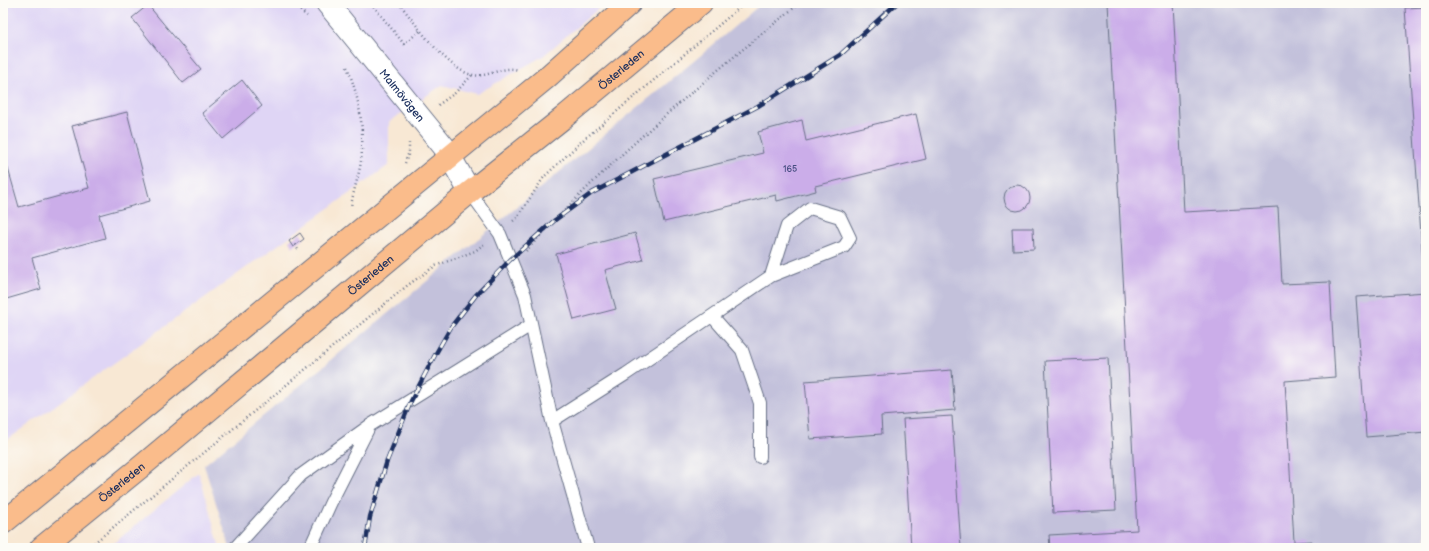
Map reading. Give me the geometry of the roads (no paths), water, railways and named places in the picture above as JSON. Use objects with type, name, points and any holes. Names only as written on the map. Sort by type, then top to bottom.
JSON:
[{"type":"main road","points":[[3,523],[536,86],[630,3]]},
{"type":"main road","name":"Österleden","points":[[41,548],[149,460],[470,192],[563,118],[701,3]]},
{"type":"street","name":"Malmövägen","points":[[327,3],[421,117],[450,156],[470,192]]},
{"type":"lane","points":[[470,192],[500,234],[525,295],[552,421],[588,548]]},
{"type":"lane","points":[[552,421],[626,374],[771,276],[844,247],[850,238],[840,217],[810,208],[787,226],[771,276]]},
{"type":"lane","points":[[712,316],[742,350],[760,403],[760,456]]},
{"type":"lane","points":[[235,548],[301,475],[369,426],[531,325]]},
{"type":"lane","points":[[310,548],[369,426]]},
{"type":"railway","points":[[365,548],[370,517],[387,461],[411,401],[451,327],[476,295],[510,260],[555,220],[592,193],[758,106],[840,55],[897,3]]}]
